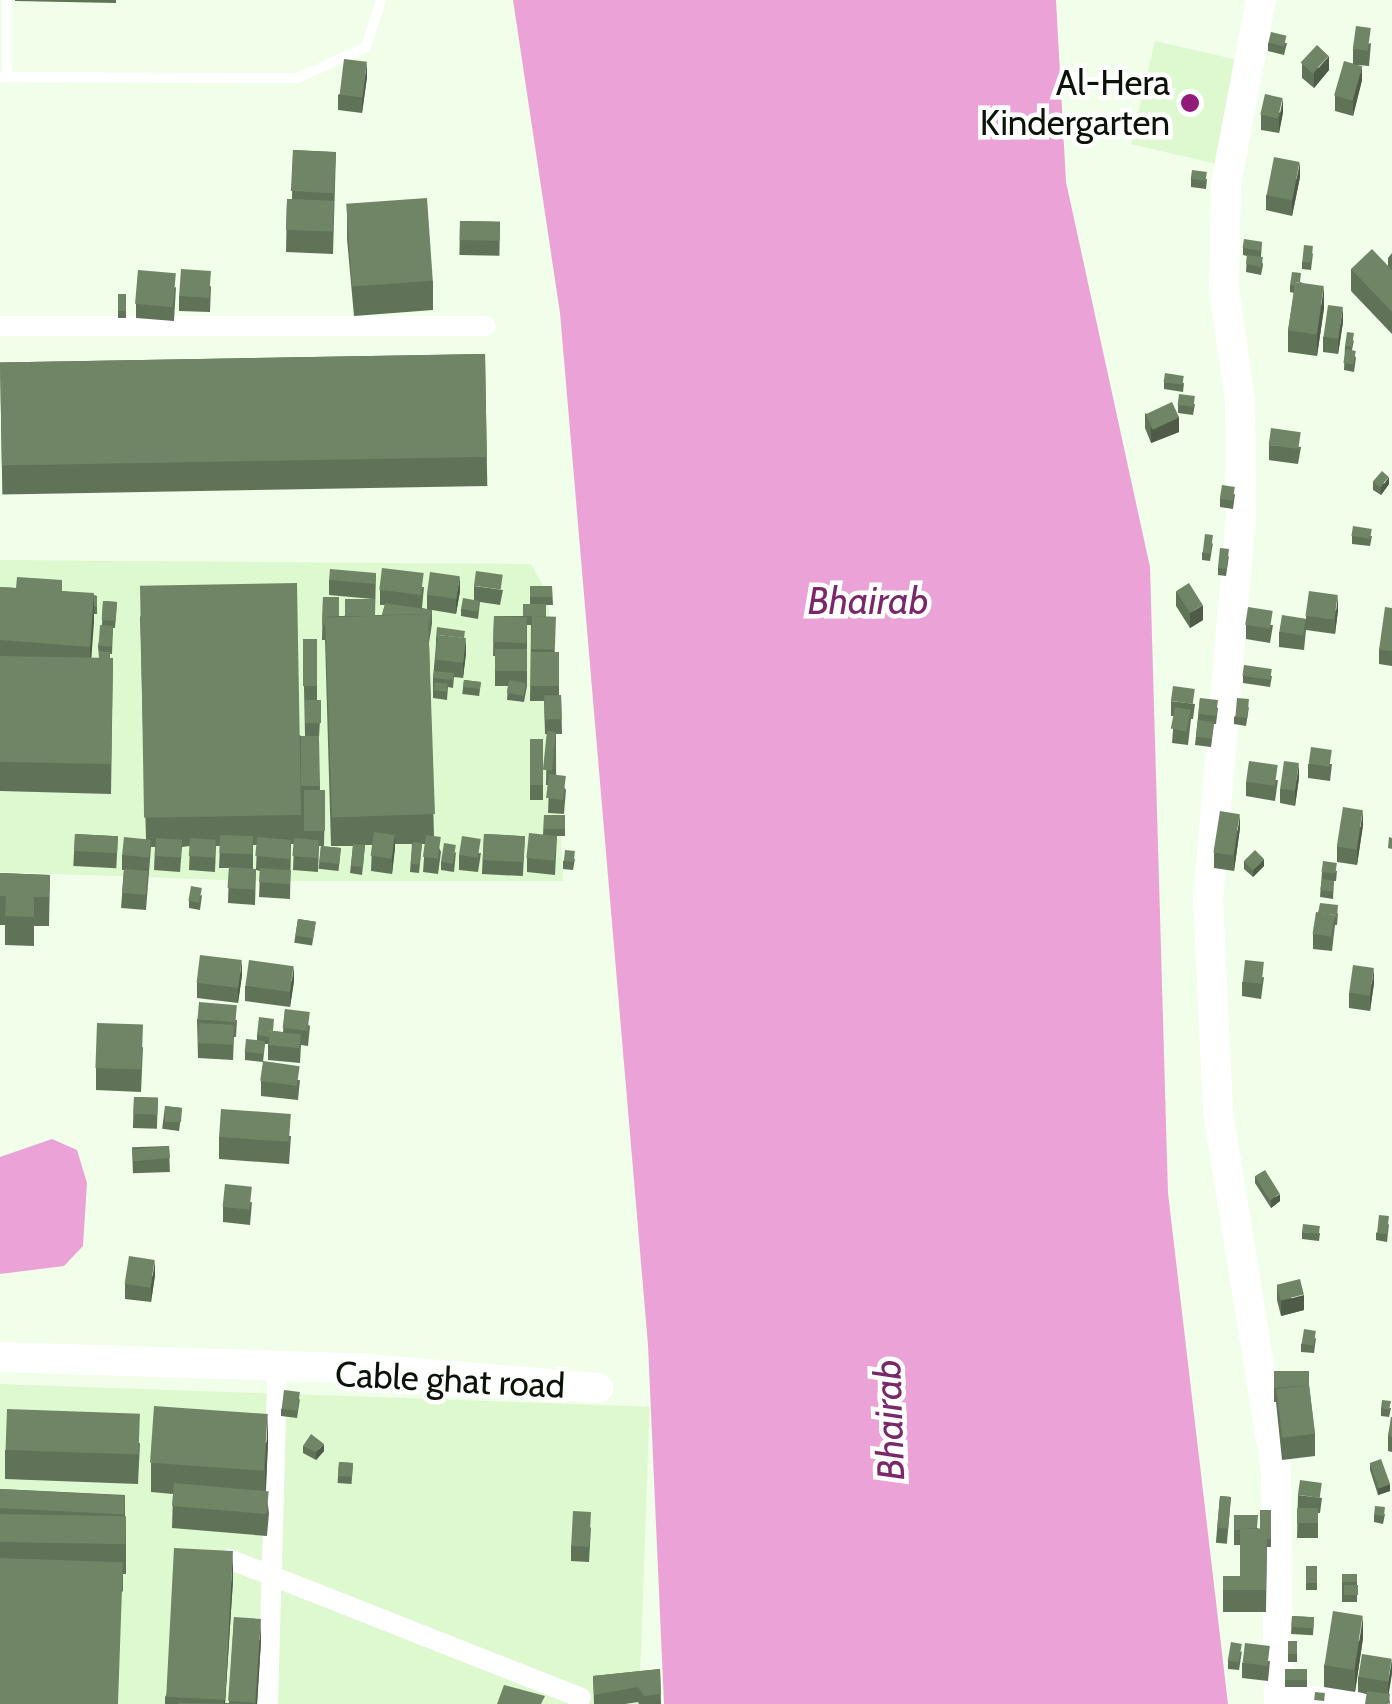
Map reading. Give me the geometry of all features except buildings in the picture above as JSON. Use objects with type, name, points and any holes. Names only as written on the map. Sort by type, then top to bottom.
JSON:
[{"type":"street","points":[[1261,0],[1226,183],[1224,289],[1240,400],[1241,515],[1208,898],[1218,1112],[1276,1471],[1279,1698],[1392,1704]]},
{"type":"street","points":[[0,326],[486,326]]},
{"type":"street","name":"Cable ghat road","points":[[0,1359],[355,1368],[598,1388],[357,1372],[277,1374],[0,1359]]},
{"type":"street","points":[[268,1704],[277,1374]]},
{"type":"street","points":[[229,1560],[581,1698]]},
{"type":"lane","points":[[7,0],[4,77],[298,78],[366,47],[381,0]]},
{"type":"shaded area","name":"Al-Hera Kindergarten","points":[[1155,41],[1240,61],[1216,164],[1131,144]]},
{"type":"shaded area","points":[[0,560],[531,564],[548,595],[563,881],[252,881],[0,872]]},
{"type":"shaded area","points":[[0,1384],[650,1407],[639,1704],[0,1704]]},
{"type":"water","name":"Bhairab","points":[[513,0],[1056,0],[1066,182],[1150,567],[1168,1193],[1228,1704],[664,1704],[648,1345],[560,313]]},
{"type":"water","points":[[52,1139],[77,1150],[87,1183],[83,1246],[64,1266],[0,1274],[0,1157]]},
{"type":"place","name":"Al-Hera Kindergarten","points":[[1190,103]]}]
